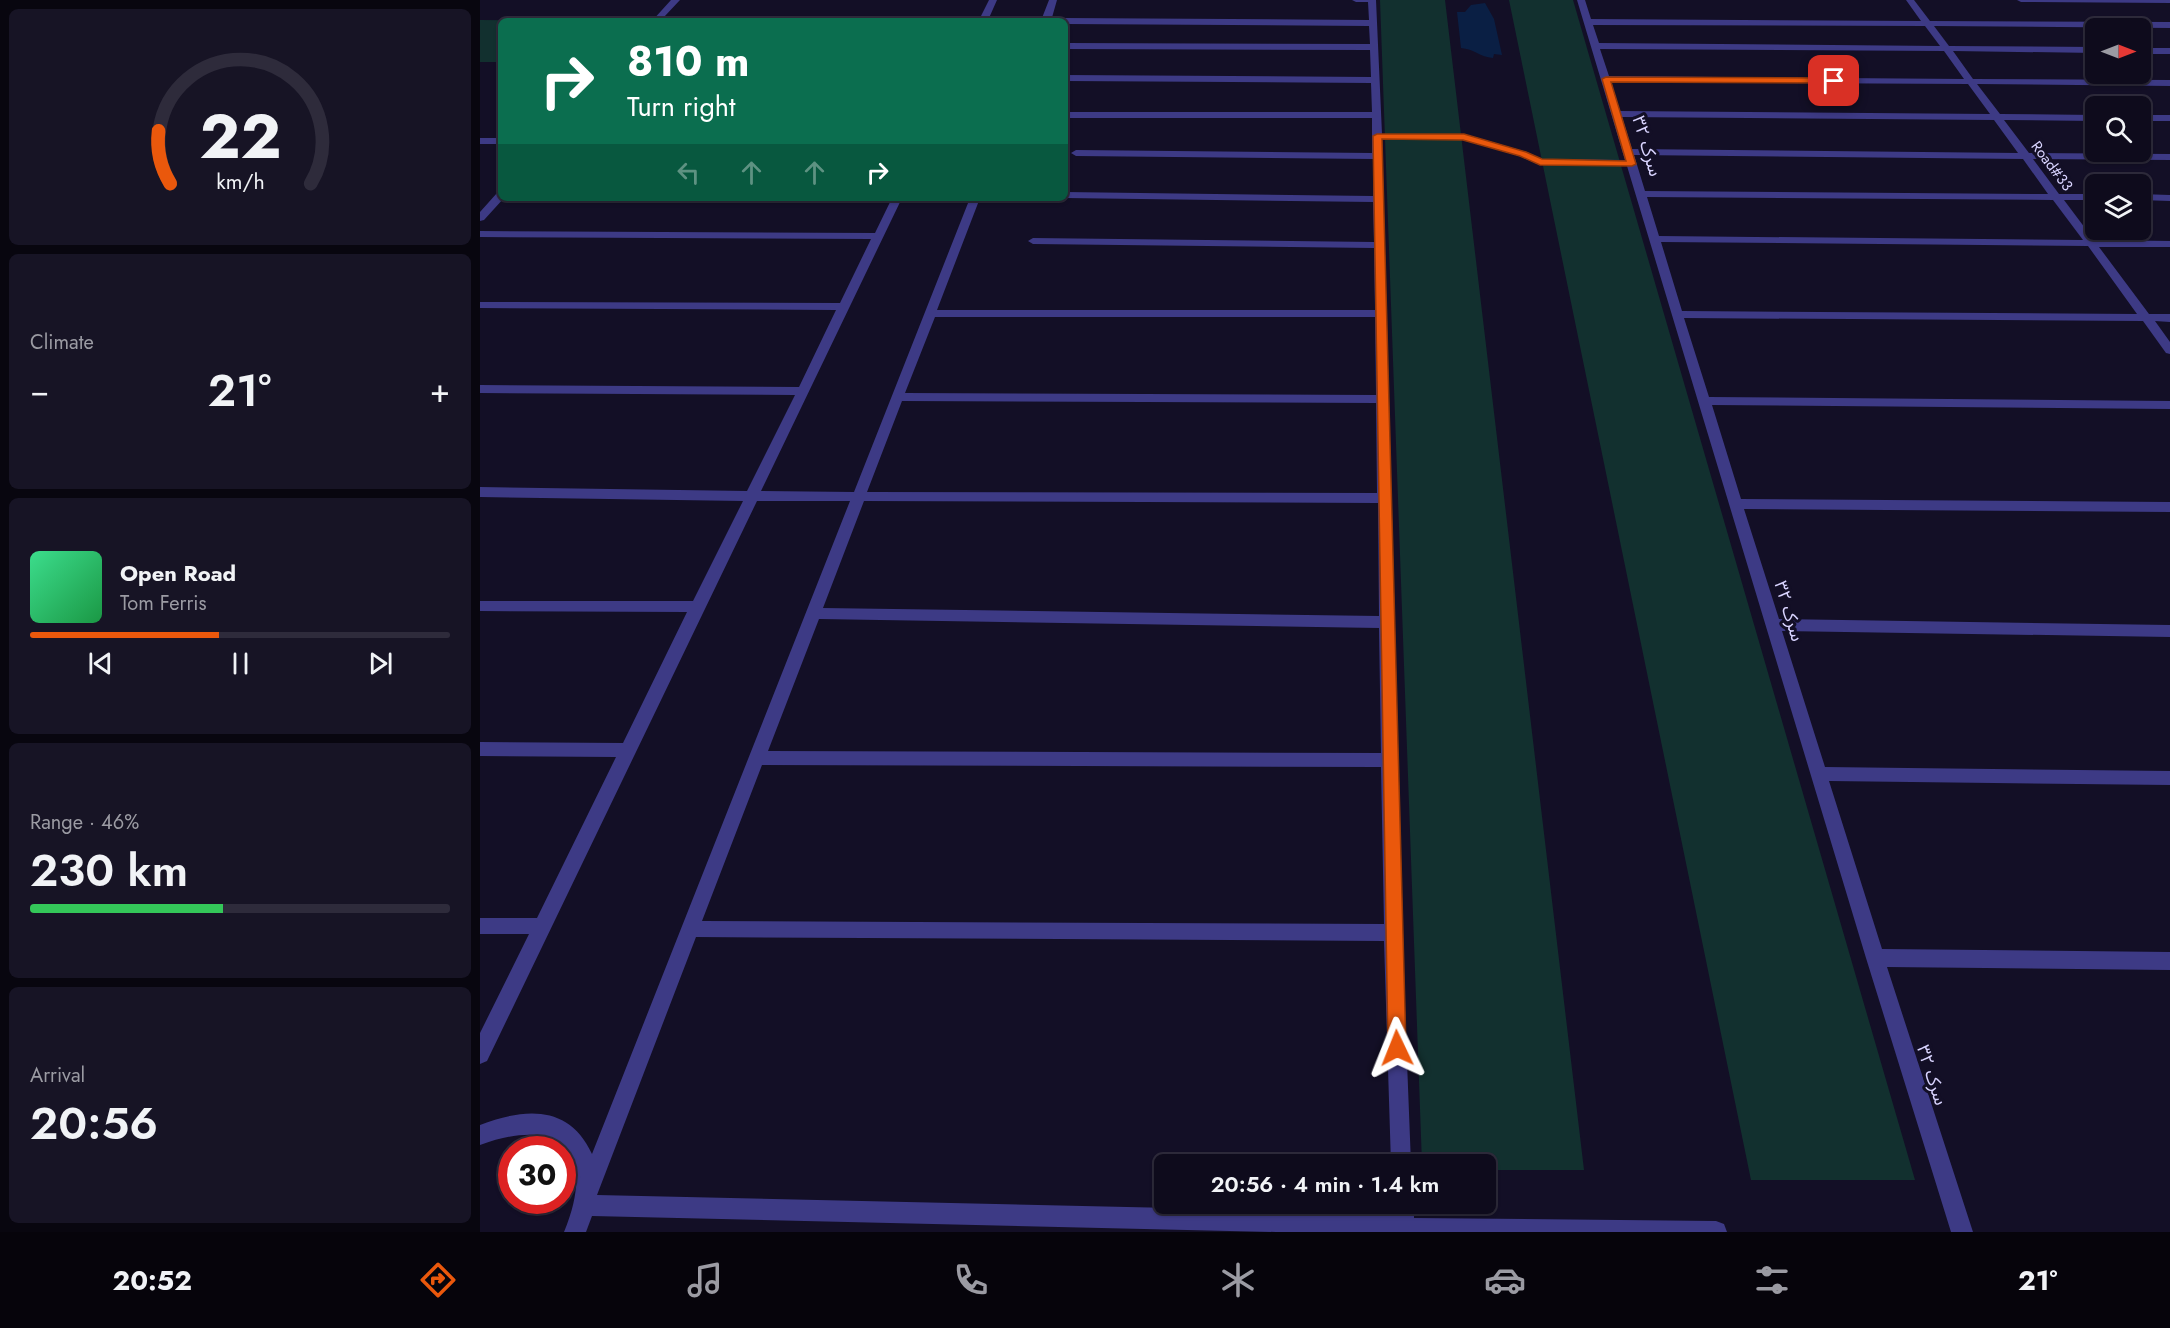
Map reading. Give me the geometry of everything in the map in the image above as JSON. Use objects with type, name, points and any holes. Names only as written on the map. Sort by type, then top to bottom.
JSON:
[{"type":"street","points":[[658,18],[676,0]]},
{"type":"street","points":[[984,18],[993,0]]},
{"type":"street","points":[[1047,18],[1053,0]]},
{"type":"street","points":[[1356,0],[1372,0],[1376,80],[1389,760],[1401,1154]]},
{"type":"street","name":"سرک ۳۲","points":[[1581,0],[1818,774],[1962,1232]]},
{"type":"street","name":"Road#33","points":[[1910,0],[2170,350]]},
{"type":"street","points":[[2021,0],[2170,1]]},
{"type":"street","points":[[1068,21],[1372,23]]},
{"type":"street","points":[[1588,22],[2170,25]]},
{"type":"street","points":[[1068,46],[1374,46]]},
{"type":"street","points":[[1596,46],[2085,50]]},
{"type":"street","points":[[2151,51],[2170,51]]},
{"type":"street","points":[[1068,78],[1376,80]]},
{"type":"street","points":[[1606,79],[2170,83]]},
{"type":"street","points":[[1616,114],[2085,118]]},
{"type":"street","points":[[1068,115],[1377,115]]},
{"type":"street","points":[[2151,118],[2170,118]]},
{"type":"street","points":[[1377,136],[1464,137],[1523,154],[1540,162],[1630,158],[2026,155],[2170,157]]},
{"type":"street","points":[[480,141],[498,141]]},
{"type":"street","points":[[1076,153],[1378,156]]},
{"type":"street","points":[[1641,194],[2085,197]]},
{"type":"street","points":[[1068,195],[1378,198]]},
{"type":"street","points":[[2151,197],[2170,198]]},
{"type":"street","points":[[480,218],[498,198]]},
{"type":"street","points":[[480,1054],[896,201]]},
{"type":"street","points":[[575,1232],[690,929],[974,201]]},
{"type":"street","points":[[480,234],[878,236]]},
{"type":"street","points":[[1655,239],[2170,244]]},
{"type":"street","points":[[1033,241],[1379,245]]},
{"type":"street","points":[[480,305],[844,307]]},
{"type":"street","points":[[930,313],[1381,314]]},
{"type":"street","points":[[1678,315],[2170,318]]},
{"type":"street","points":[[480,389],[802,391]]},
{"type":"street","points":[[897,397],[1382,399]]},
{"type":"street","points":[[1704,401],[2170,405]]},
{"type":"street","points":[[480,492],[751,496],[1384,498]]},
{"type":"street","points":[[1736,504],[2170,507]]},
{"type":"street","points":[[480,606],[698,607]]},
{"type":"street","points":[[813,614],[1387,622]]},
{"type":"street","points":[[1773,625],[2170,630]]},
{"type":"street","points":[[480,749],[628,750]]},
{"type":"street","points":[[757,758],[1389,760]]},
{"type":"street","points":[[1818,774],[2170,778]]},
{"type":"street","points":[[480,926],[542,926]]},
{"type":"street","points":[[690,929],[1393,933]]},
{"type":"street","points":[[1875,958],[2170,961]]},
{"type":"street","points":[[480,1135],[502,1126],[531,1123],[556,1128],[574,1141],[586,1162],[587,1197]]},
{"type":"street","points":[[587,1197],[1716,1232]]},
{"type":"green space","points":[[1380,0],[1445,0],[1584,1170],[1496,1170],[1496,1154],[1422,1154]]},
{"type":"green space","points":[[1509,0],[1573,0],[1915,1180],[1751,1180]]},
{"type":"green space","points":[[480,20],[498,20],[498,62],[480,62]]},
{"type":"water","points":[[1485,3],[1494,19],[1502,55],[1494,54],[1493,58],[1461,48],[1457,12],[1465,12],[1471,5]]},
{"type":"route","points":[[1397,1048],[1377,136],[1464,137],[1523,154],[1540,162],[1632,164],[1606,79],[1834,81]]}]
